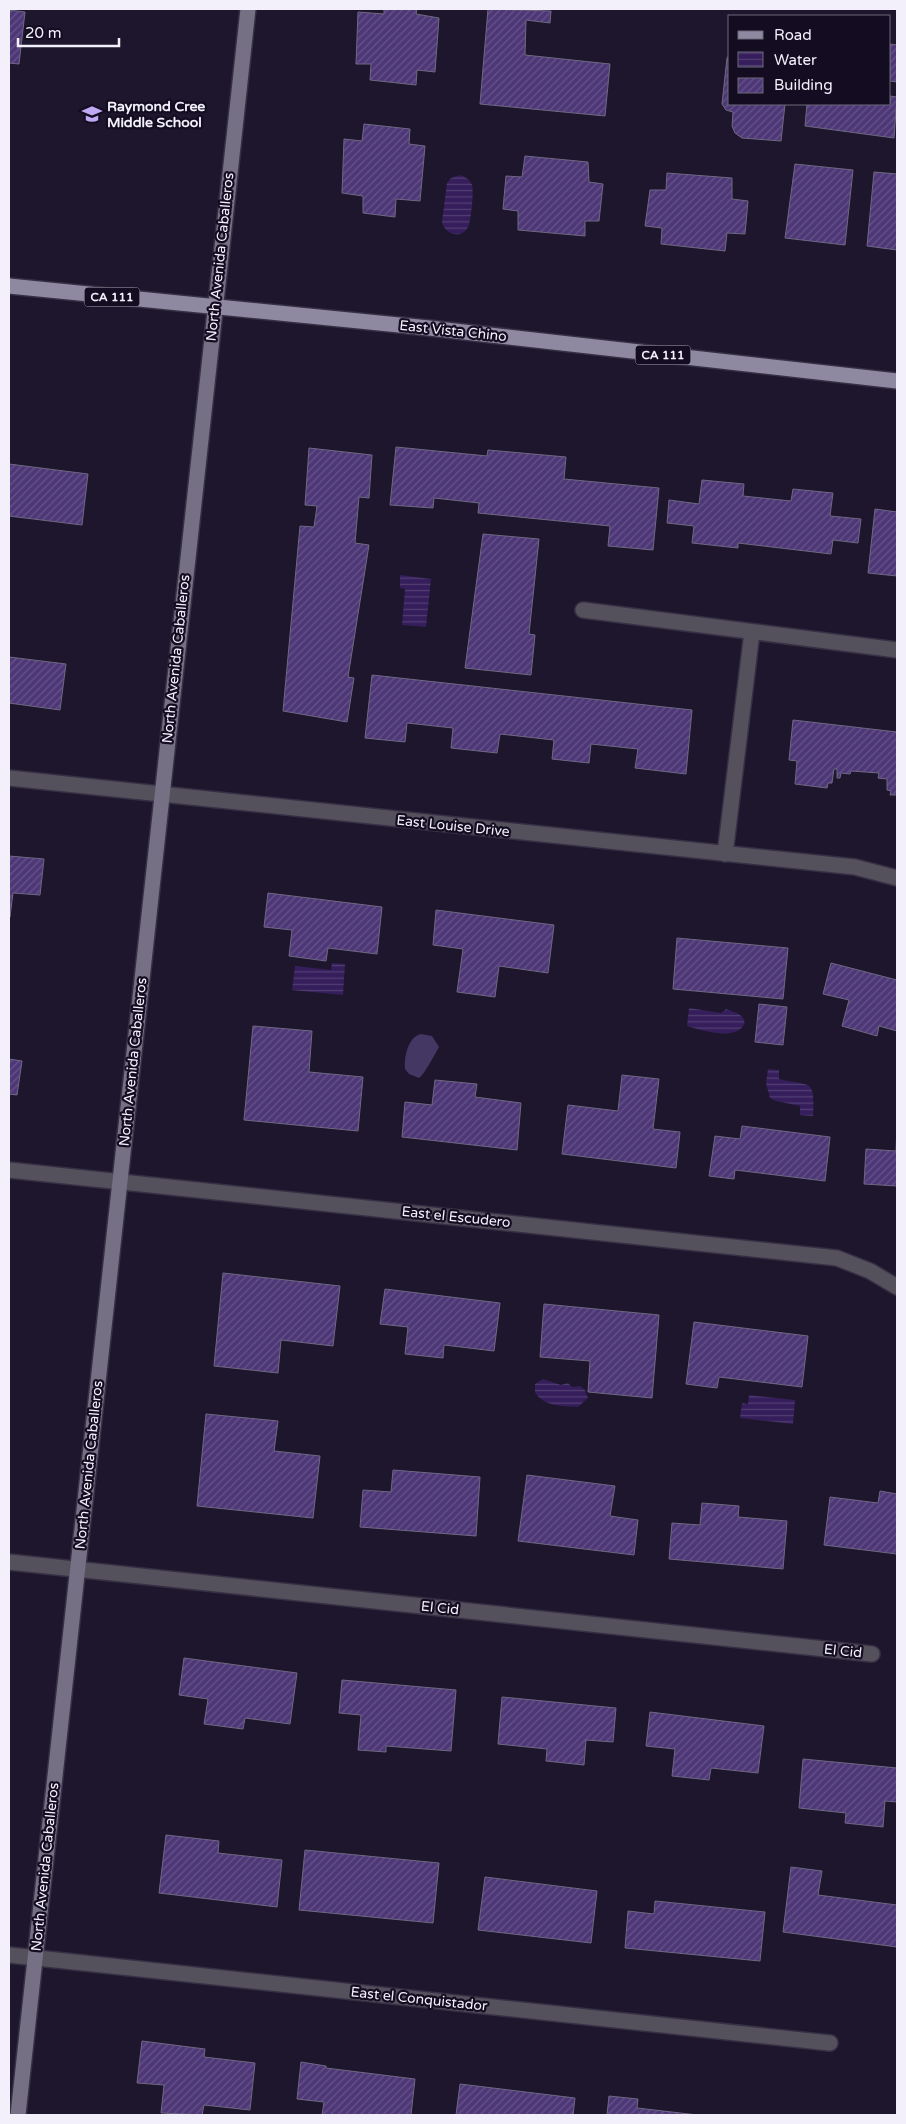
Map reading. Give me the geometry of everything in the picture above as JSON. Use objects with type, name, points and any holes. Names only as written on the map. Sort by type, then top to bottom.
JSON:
[{"type":"main road","name":"East Vista Chino","points":[[9,286],[439,330],[897,381]]},
{"type":"street","name":"North Avenida Caballeros","points":[[18,2115],[248,9]]},
{"type":"street","points":[[583,610],[897,650]]},
{"type":"street","points":[[725,854],[752,632]]},
{"type":"street","name":"East Louise Drive","points":[[9,778],[161,796],[855,867],[897,878]]},
{"type":"street","name":"East el Escudero","points":[[9,1170],[837,1258],[870,1271],[897,1287]]},
{"type":"street","name":"El Cid","points":[[9,1562],[872,1654]]},
{"type":"street","name":"East el Conquistador","points":[[9,1955],[830,2043]]},
{"type":"shaded area","points":[[421,1034],[432,1036],[439,1047],[419,1078],[409,1074],[405,1069],[405,1064],[406,1053],[410,1043]]},
{"type":"water","points":[[460,175],[467,178],[473,188],[470,219],[465,231],[454,234],[446,230],[442,222],[447,183],[451,178]]},
{"type":"water","points":[[400,575],[431,579],[426,627],[402,625],[405,589],[400,588]]},
{"type":"water","points":[[332,963],[345,964],[343,995],[292,990],[295,966],[331,970]]},
{"type":"water","points":[[689,1008],[721,1013],[726,1009],[740,1015],[743,1018],[744,1024],[743,1027],[731,1033],[709,1032],[692,1028],[687,1026]]},
{"type":"water","points":[[768,1069],[779,1070],[779,1079],[804,1084],[812,1089],[813,1116],[800,1115],[800,1106],[770,1098],[766,1083]]},
{"type":"water","points":[[543,1379],[561,1385],[568,1383],[572,1387],[580,1386],[585,1390],[588,1398],[578,1407],[560,1406],[543,1401],[535,1392],[535,1384]]},
{"type":"water","points":[[749,1395],[795,1400],[793,1424],[740,1418],[742,1403],[748,1404]]},
{"type":"building","points":[[384,9],[417,9],[416,14],[439,18],[435,72],[417,70],[416,85],[370,80],[371,64],[356,64],[358,12],[384,14]]},
{"type":"building","points":[[488,9],[551,11],[550,23],[526,20],[525,55],[610,64],[605,116],[480,104]]},
{"type":"building","points":[[9,10],[25,12],[19,64],[9,63]]},
{"type":"building","points":[[891,44],[897,45],[897,82],[891,81]]},
{"type":"building","points":[[728,57],[728,105],[785,105],[781,141],[742,138],[735,133],[732,126],[733,112],[726,110],[722,104]]},
{"type":"building","points":[[891,96],[897,97],[894,138],[805,126],[807,105],[891,105]]},
{"type":"building","points":[[364,124],[410,129],[409,144],[425,146],[420,201],[396,199],[395,217],[363,213],[363,196],[342,193],[344,139],[362,141]]},
{"type":"building","points":[[525,156],[588,162],[589,182],[603,184],[599,221],[585,221],[585,236],[518,230],[518,211],[503,209],[506,176],[522,177]]},
{"type":"building","points":[[795,164],[853,170],[845,245],[785,238]]},
{"type":"building","points":[[874,172],[897,174],[897,250],[867,246]]},
{"type":"building","points":[[667,173],[732,178],[732,199],[748,201],[745,234],[727,233],[725,251],[661,244],[662,228],[645,226],[650,190],[666,190]]},
{"type":"building","points":[[396,447],[487,456],[488,450],[566,457],[564,479],[659,488],[653,550],[608,546],[610,526],[478,513],[479,503],[434,498],[433,508],[390,505]]},
{"type":"building","points":[[309,448],[372,455],[369,498],[359,497],[355,543],[369,545],[348,677],[354,678],[347,722],[283,711],[300,526],[314,527],[317,506],[305,505]]},
{"type":"building","points":[[9,464],[88,474],[82,525],[9,516]]},
{"type":"building","points":[[702,480],[744,484],[743,496],[791,501],[793,489],[833,493],[830,516],[861,519],[858,543],[833,540],[831,554],[738,543],[738,548],[692,543],[694,526],[667,523],[669,500],[699,504]]},
{"type":"building","points":[[875,509],[897,512],[897,576],[868,573]]},
{"type":"building","points":[[483,534],[539,539],[529,634],[535,635],[531,675],[465,668]]},
{"type":"building","points":[[9,657],[66,664],[60,710],[9,703]]},
{"type":"building","points":[[372,675],[692,710],[686,774],[635,768],[638,749],[591,744],[589,763],[552,759],[554,740],[500,734],[497,753],[451,748],[453,728],[407,723],[405,742],[365,738]]},
{"type":"building","points":[[793,720],[897,732],[897,795],[890,795],[891,791],[887,790],[887,779],[878,778],[879,773],[851,771],[850,774],[841,773],[840,778],[837,778],[837,769],[834,769],[832,783],[828,783],[827,788],[795,784],[797,761],[789,760]]},
{"type":"building","points":[[9,856],[44,859],[40,895],[13,893],[10,917]]},
{"type":"building","points":[[268,893],[382,907],[377,954],[328,948],[326,961],[289,956],[292,930],[264,927]]},
{"type":"building","points":[[436,910],[554,925],[548,973],[499,966],[495,997],[457,992],[463,949],[433,945]]},
{"type":"building","points":[[677,938],[788,948],[783,999],[673,989]]},
{"type":"building","points":[[831,963],[897,980],[897,1031],[879,1026],[877,1036],[842,1026],[849,1000],[823,994]]},
{"type":"building","points":[[759,1004],[787,1007],[783,1045],[755,1042]]},
{"type":"building","points":[[253,1026],[312,1031],[309,1072],[363,1077],[358,1131],[244,1120]]},
{"type":"building","points":[[9,1059],[22,1061],[17,1095],[9,1094]]},
{"type":"building","points":[[622,1075],[659,1079],[653,1129],[680,1132],[676,1168],[562,1154],[568,1105],[618,1111]]},
{"type":"building","points":[[435,1080],[477,1084],[475,1097],[521,1103],[517,1150],[402,1137],[405,1102],[432,1105]]},
{"type":"building","points":[[742,1126],[830,1137],[825,1181],[735,1170],[734,1179],[709,1176],[715,1136],[740,1139]]},
{"type":"building","points":[[897,1126],[897,1186],[864,1184],[866,1149],[896,1151]]},
{"type":"building","points":[[223,1273],[340,1286],[333,1346],[281,1340],[278,1373],[214,1366]]},
{"type":"building","points":[[385,1289],[500,1303],[494,1351],[444,1345],[443,1358],[405,1354],[408,1327],[380,1324]]},
{"type":"building","points":[[544,1304],[659,1315],[652,1398],[588,1392],[590,1361],[540,1357]]},
{"type":"building","points":[[694,1322],[808,1336],[802,1387],[719,1377],[717,1388],[686,1384]]},
{"type":"building","points":[[206,1414],[278,1421],[274,1451],[320,1456],[313,1518],[197,1506]]},
{"type":"building","points":[[393,1470],[480,1477],[476,1536],[360,1527],[363,1490],[391,1492]]},
{"type":"building","points":[[527,1475],[615,1486],[610,1516],[638,1520],[634,1555],[518,1541]]},
{"type":"building","points":[[880,1491],[897,1494],[897,1554],[824,1545],[830,1497],[878,1503]]},
{"type":"building","points":[[702,1503],[739,1506],[738,1517],[787,1521],[783,1569],[669,1559],[672,1523],[700,1525]]},
{"type":"building","points":[[184,1658],[297,1673],[290,1724],[245,1718],[243,1729],[204,1724],[208,1699],[179,1695]]},
{"type":"building","points":[[342,1680],[456,1690],[451,1751],[386,1746],[386,1752],[358,1750],[361,1715],[339,1713]]},
{"type":"building","points":[[502,1697],[616,1708],[613,1742],[586,1740],[584,1765],[546,1761],[547,1749],[498,1744]]},
{"type":"building","points":[[650,1712],[764,1726],[758,1773],[711,1768],[709,1780],[672,1776],[675,1749],[646,1746]]},
{"type":"building","points":[[803,1759],[897,1768],[897,1802],[885,1801],[883,1827],[845,1823],[846,1813],[799,1808]]},
{"type":"building","points":[[166,1835],[219,1841],[218,1853],[282,1860],[277,1907],[159,1893]]},
{"type":"building","points":[[305,1850],[439,1863],[433,1923],[299,1910]]},
{"type":"building","points":[[791,1867],[822,1871],[818,1895],[897,1905],[897,1947],[783,1932]]},
{"type":"building","points":[[485,1877],[597,1891],[591,1943],[478,1930]]},
{"type":"building","points":[[655,1901],[765,1912],[760,1961],[625,1948],[628,1911],[654,1914]]},
{"type":"building","points":[[142,2041],[205,2049],[204,2057],[255,2063],[250,2110],[204,2105],[202,2115],[161,2113],[164,2085],[137,2083]]},
{"type":"building","points":[[301,2062],[326,2066],[326,2068],[415,2079],[411,2115],[322,2115],[324,2102],[297,2099]]},
{"type":"building","points":[[460,2084],[575,2098],[573,2115],[456,2115]]},
{"type":"building","points":[[609,2096],[638,2099],[637,2108],[698,2115],[607,2115]]},
{"type":"place","name":"Raymond Cree Middle School","points":[[92,114]]}]
